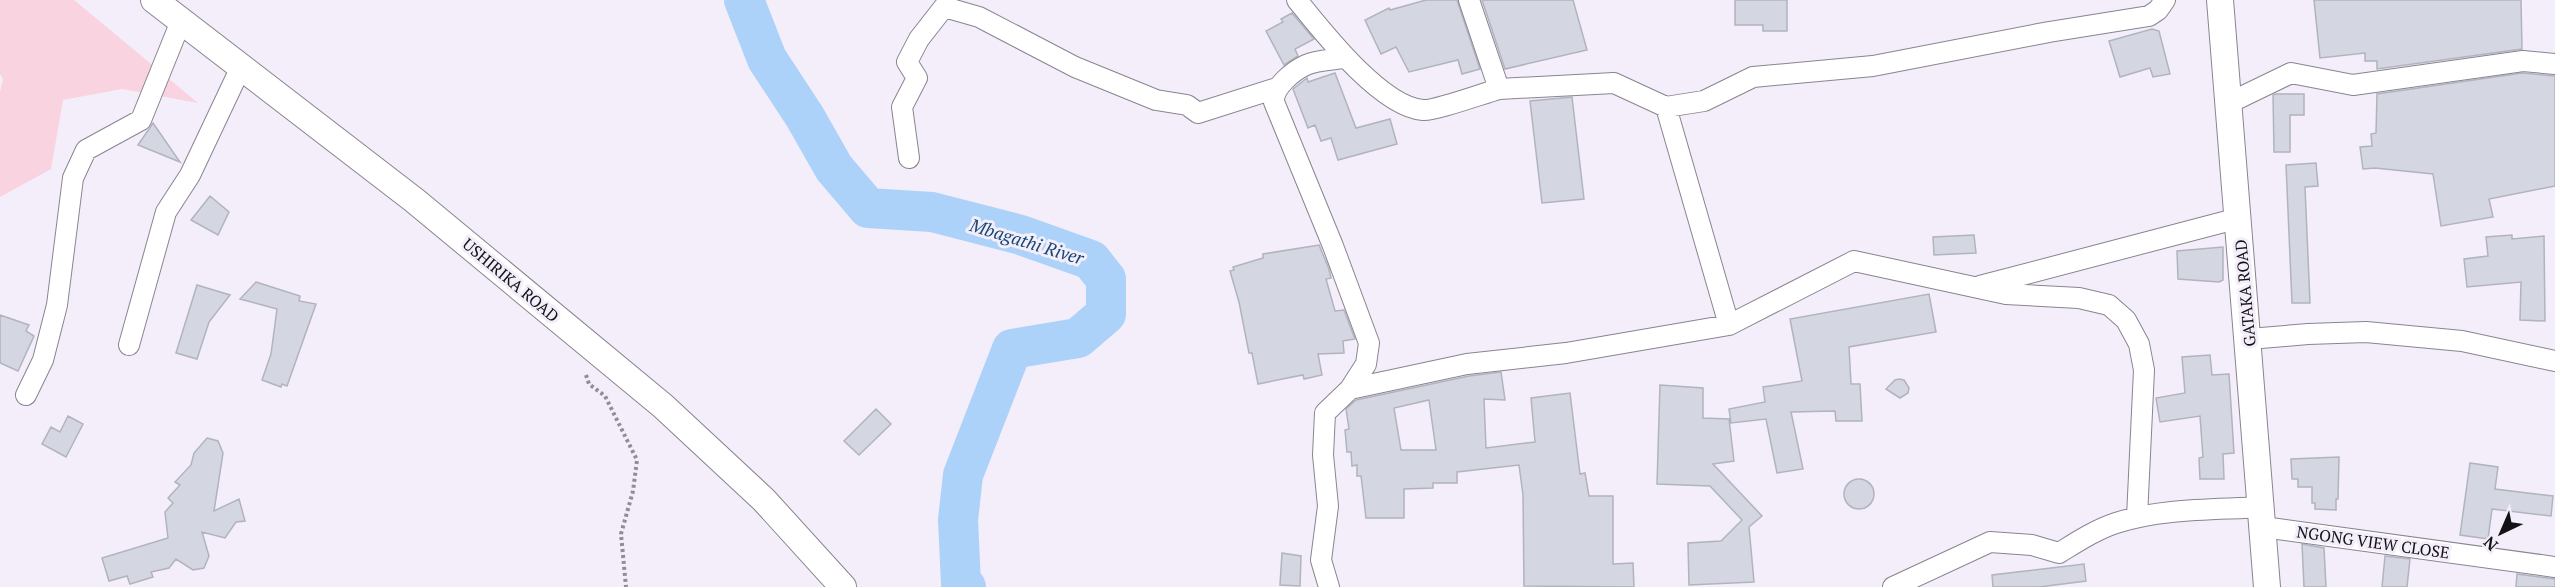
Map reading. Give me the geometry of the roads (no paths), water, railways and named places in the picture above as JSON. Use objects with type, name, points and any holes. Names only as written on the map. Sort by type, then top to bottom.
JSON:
[{"type":"street","name":"USHIRIKA ROAD","points":[[154,0],[414,200],[663,406],[764,500],[843,587]]},
{"type":"street","points":[[1297,0],[1343,58],[1407,106],[1424,110],[1499,89],[1614,83],[1666,107],[1704,101],[1753,77],[1873,66],[2049,32],[2149,16],[2158,10],[2165,0]]},
{"type":"street","points":[[1469,0],[1499,89]]},
{"type":"street","name":"GATAKA ROAD","points":[[2220,0],[2267,587]]},
{"type":"street","points":[[909,158],[902,107],[916,78],[907,62],[919,39],[944,8],[979,17],[1075,68],[1156,100],[1187,105],[1198,113],[1277,88]]},
{"type":"street","points":[[26,395],[43,360],[57,305],[72,177],[87,150],[141,120],[181,21]]},
{"type":"street","points":[[1329,587],[1321,560],[1328,506],[1323,455],[1325,413],[1350,389],[1366,364],[1369,343],[1274,102],[1273,93],[1306,65],[1343,58]]},
{"type":"street","points":[[2229,103],[2291,74],[2353,85],[2523,61],[2555,64]]},
{"type":"street","points":[[129,345],[166,212],[190,175],[241,67]]},
{"type":"street","points":[[1666,107],[1729,325]]},
{"type":"street","points":[[1975,288],[2239,218]]},
{"type":"street","points":[[1350,389],[1467,364],[1566,352],[1729,325],[1854,261],[2006,294],[2079,298],[2109,305],[2126,321],[2139,344],[2144,370],[2137,517]]},
{"type":"street","points":[[2248,339],[2308,333],[2366,332],[2462,341],[2555,361]]},
{"type":"street","name":"NGONG VIEW CLOSE","points":[[1893,587],[1990,542],[2032,544],[2059,554],[2084,537],[2115,523],[2148,514],[2263,517],[2555,567]]},
{"type":"waterway","name":"Mbagathi River","points":[[744,0],[767,59],[805,117],[834,168],[868,208],[932,212],[1021,235],[1091,260],[1106,279],[1106,314],[1078,338],[1012,349],[963,475],[958,520],[961,584],[966,587]]}]
